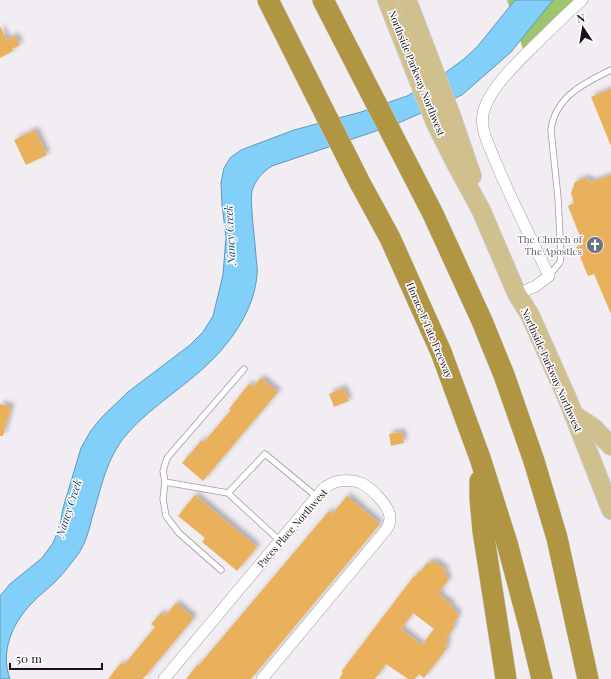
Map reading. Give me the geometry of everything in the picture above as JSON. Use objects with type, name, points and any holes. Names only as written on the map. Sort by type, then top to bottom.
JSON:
[{"type":"highway","name":"Horace E Tate Freeway","points":[[268,0],[360,183],[390,238],[441,352],[480,458],[507,543],[542,679]]},
{"type":"highway","points":[[323,0],[406,161],[452,255],[482,321],[504,375],[534,461],[557,538],[588,679]]},
{"type":"highway","points":[[480,458],[480,498],[483,531],[506,679]]},
{"type":"main road","name":"Northside Parkway Northwest","points":[[387,0],[414,72],[443,118],[468,162],[481,210],[517,294],[530,315],[609,501]]},
{"type":"main road","name":"Northside Parkway Northwest","points":[[407,0],[432,65],[443,118]]},
{"type":"main road","points":[[573,414],[594,428],[611,446]]},
{"type":"street","points":[[517,294],[536,286],[549,276],[507,189],[485,136],[483,113],[487,102],[506,74],[582,0]]},
{"type":"street","name":"Paces Place Northwest","points":[[164,679],[324,488],[336,482],[347,481],[360,483],[376,495],[386,506],[390,518],[389,525],[262,679]]},
{"type":"lane","points":[[549,276],[560,262],[561,256],[558,198],[551,130],[552,122],[562,102],[568,96],[611,70]]},
{"type":"lane","points":[[221,570],[179,533],[166,516],[163,499],[165,482],[163,471],[166,458],[244,369]]},
{"type":"lane","points":[[228,493],[265,454],[317,497]]},
{"type":"lane","points":[[165,482],[228,493],[280,541]]},
{"type":"green space","points":[[507,0],[587,0],[524,52]]},
{"type":"water","name":"Nancy Creek","points":[[515,0],[553,0],[511,52],[462,95],[394,125],[272,166],[258,178],[253,188],[251,197],[257,272],[256,285],[253,297],[244,318],[217,355],[195,376],[137,423],[120,443],[109,463],[85,540],[79,553],[62,575],[34,601],[18,620],[13,629],[7,649],[7,669],[10,679],[0,679],[0,596],[10,584],[42,558],[53,543],[60,526],[63,508],[81,448],[90,432],[101,418],[128,392],[190,345],[203,332],[213,316],[223,275],[226,237],[221,183],[224,168],[230,158],[241,150],[294,130],[361,112],[407,96],[434,81],[464,59],[477,47]]},
{"type":"building","points":[[0,26],[7,40],[15,36],[20,45],[12,49],[13,51],[0,58]]},
{"type":"building","points":[[611,89],[611,146],[591,97]]},
{"type":"building","points":[[35,130],[47,155],[26,165],[14,140]]},
{"type":"building","name":"The Church of The Apostles","points":[[611,175],[611,314],[594,274],[588,276],[576,247],[583,244],[568,206],[574,203],[571,193],[575,182],[586,178],[592,182]]},
{"type":"building","points":[[261,378],[278,392],[203,481],[182,463],[202,440],[204,442],[231,410],[229,409],[249,384],[253,387]]},
{"type":"building","points":[[343,388],[349,401],[334,407],[329,394]]},
{"type":"building","points":[[0,404],[11,407],[3,436],[0,436]]},
{"type":"building","points":[[402,432],[404,443],[391,446],[389,434]]},
{"type":"building","points":[[195,495],[257,547],[237,571],[202,542],[205,538],[178,516]]},
{"type":"building","points":[[347,496],[380,524],[251,679],[186,679],[329,511],[332,514]]},
{"type":"building","points":[[436,562],[446,570],[444,573],[449,579],[439,592],[441,594],[440,596],[452,604],[450,607],[457,612],[458,617],[453,624],[455,625],[446,640],[448,642],[445,646],[447,648],[424,678],[419,674],[415,679],[408,679],[386,664],[375,679],[339,679],[343,673],[341,672],[414,576],[415,577],[419,571],[420,572],[427,563]],"holes":[[[413,613],[434,629],[422,645],[401,629]]]},
{"type":"building","points":[[176,603],[194,618],[143,679],[108,679],[121,663],[124,665],[155,627],[151,624],[161,613],[165,616]]},
{"type":"place","name":"The Church of The Apostles","points":[[595,245]]}]
